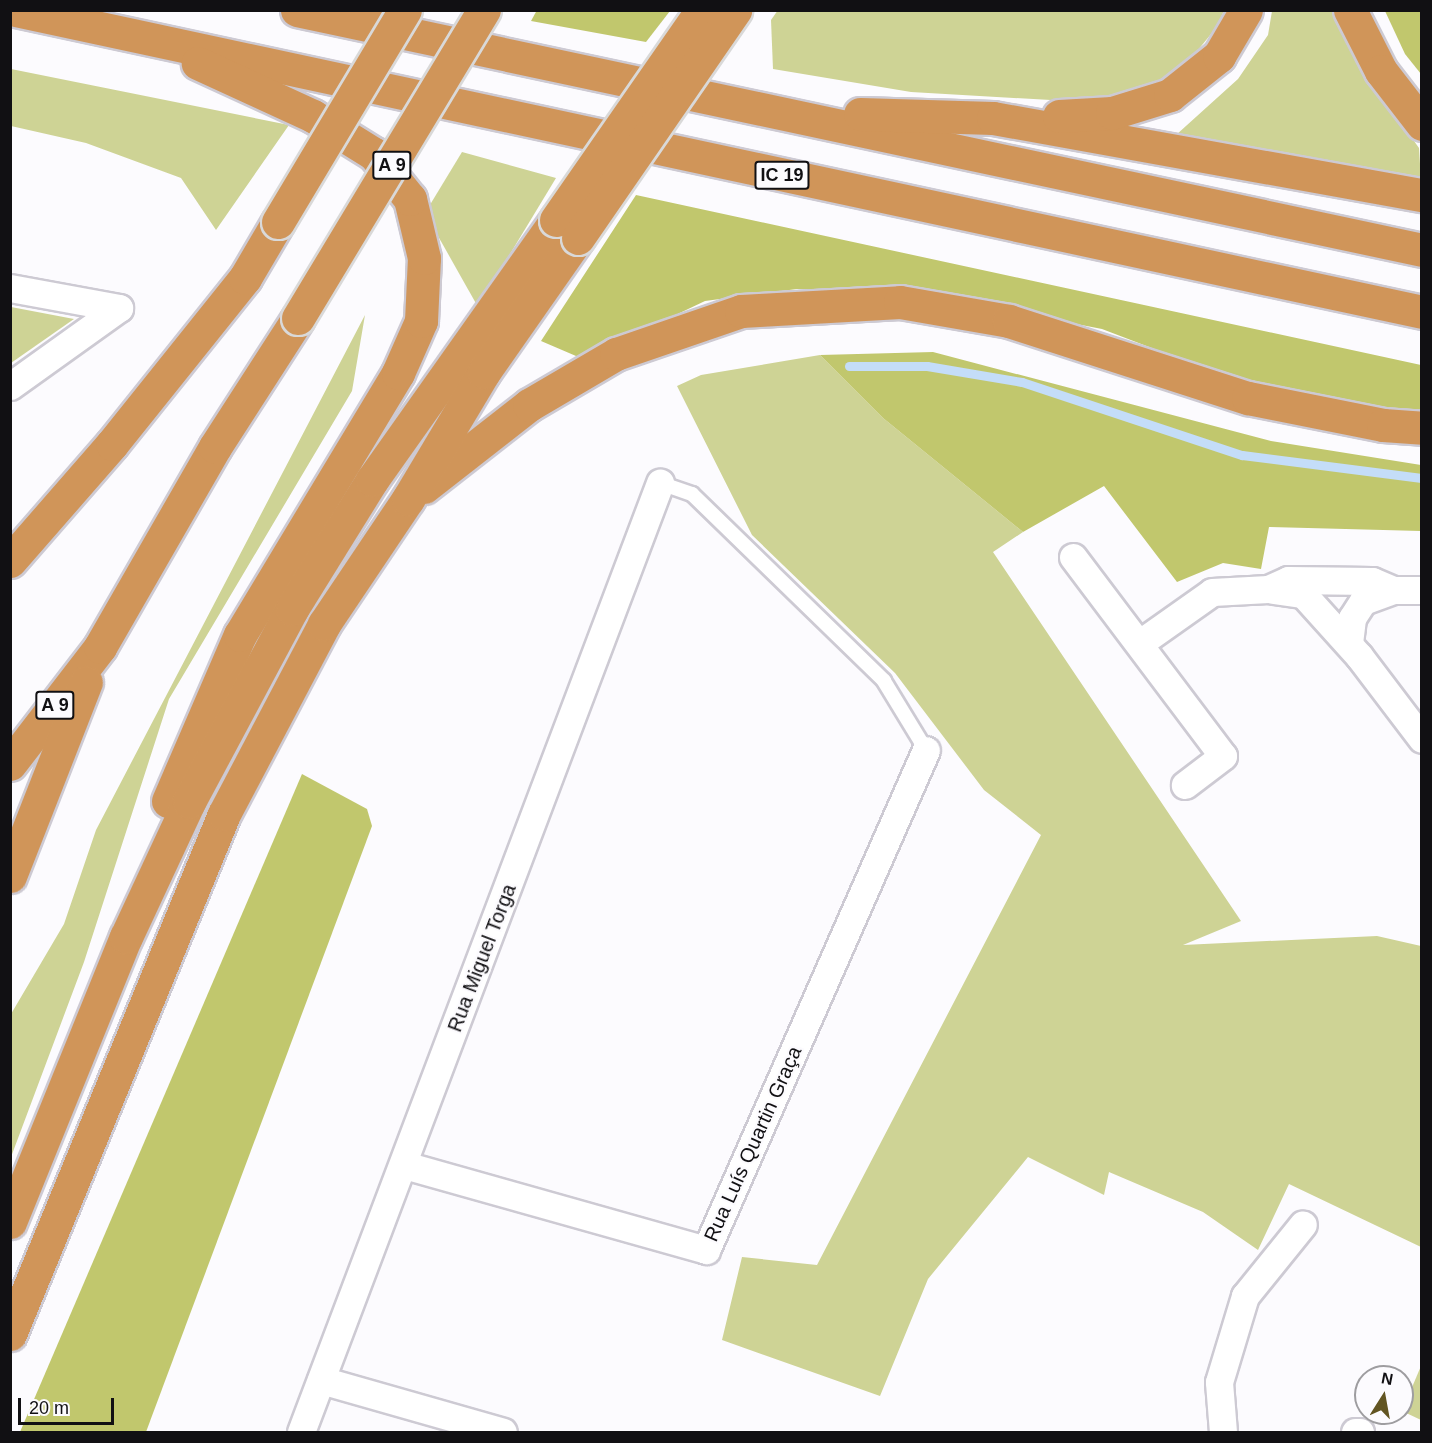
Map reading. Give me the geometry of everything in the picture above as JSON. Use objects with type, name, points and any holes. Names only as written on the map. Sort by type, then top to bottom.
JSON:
[{"type":"highway","name":"IC 19","points":[[16,10],[1422,312]]},
{"type":"highway","points":[[297,10],[1422,250]]},
{"type":"highway","points":[[12,556],[112,444],[244,278],[405,10]]},
{"type":"highway","name":"A 9","points":[[10,764],[100,647],[215,447],[298,318],[484,10]]},
{"type":"highway","points":[[10,1334],[224,814],[324,624],[408,499],[567,229],[702,10]]},
{"type":"highway","points":[[10,1222],[126,937],[189,802],[292,609],[372,480],[735,10]]},
{"type":"highway","points":[[774,111],[993,118],[1112,113],[1170,95],[1219,56],[1246,10]]},
{"type":"highway","points":[[1350,10],[1381,71],[1422,124]]},
{"type":"highway","points":[[126,937],[171,793],[240,635],[398,373],[421,321],[424,258],[410,199],[374,154],[312,116],[142,37]]},
{"type":"highway","points":[[993,118],[1422,195]]},
{"type":"highway","points":[[408,499],[529,405],[616,354],[741,311],[900,302],[1009,321],[1248,398],[1422,428]]},
{"type":"highway","points":[[10,876],[100,647]]},
{"type":"street","points":[[10,288],[119,308],[10,386]]},
{"type":"street","name":"Rua Miguel Torga","points":[[302,1432],[660,483]]},
{"type":"street","points":[[1074,557],[1223,756],[1185,785]]},
{"type":"street","points":[[1268,589],[1288,580],[1372,580],[1393,590]]},
{"type":"street","points":[[1140,643],[1212,592],[1268,589],[1303,594],[1349,643],[1422,739]]},
{"type":"street","points":[[1349,643],[1352,618],[1364,601],[1393,590],[1422,590]]},
{"type":"street","name":"Rua Luís Quartin Graça","points":[[404,1165],[706,1250],[926,750]]},
{"type":"street","points":[[1223,1432],[1219,1382],[1245,1296],[1303,1224]]},
{"type":"street","points":[[321,1380],[503,1432]]},
{"type":"street","points":[[1355,1432],[1360,1432]]},
{"type":"lane","points":[[660,483],[692,494],[884,681],[926,750]]},
{"type":"green space","points":[[537,10],[670,11],[646,42],[531,21]]},
{"type":"green space","points":[[778,10],[1224,11],[1216,28],[1180,72],[1103,103],[911,92],[773,69],[771,20]]},
{"type":"green space","points":[[1272,11],[1340,11],[1368,76],[1419,148],[1421,180],[1176,135],[1238,79],[1268,35]]},
{"type":"green space","points":[[1385,11],[1421,11],[1421,74],[1405,54]]},
{"type":"green space","points":[[11,69],[289,125],[216,230],[181,178],[86,143],[11,126]]},
{"type":"green space","points":[[462,152],[556,178],[478,307],[425,213]]},
{"type":"green space","points":[[636,195],[1421,365],[1421,417],[1238,381],[1102,329],[911,292],[797,289],[705,301],[583,359],[541,341]]},
{"type":"green space","points":[[11,307],[74,319],[11,363]]},
{"type":"green space","points":[[365,315],[352,391],[169,699],[84,962],[11,1157],[11,1014],[64,924],[96,830]]},
{"type":"green space","points":[[933,352],[1271,441],[1421,465],[1421,531],[1269,527],[1261,569],[1223,563],[1177,582],[1104,486],[1023,532],[883,418],[820,355]]},
{"type":"green space","points":[[820,355],[883,418],[1023,532],[993,552],[1241,921],[1183,945],[1377,936],[1421,946],[1421,1247],[1289,1184],[1258,1250],[1203,1212],[1109,1172],[1104,1195],[1028,1157],[928,1279],[880,1396],[722,1340],[742,1257],[817,1265],[1041,835],[984,790],[895,673],[752,535],[677,386],[701,375]]},
{"type":"green space","points":[[302,774],[367,809],[372,826],[146,1432],[20,1432]]},
{"type":"green space","points":[[1421,1366],[1421,1420],[1414,1417],[1414,1383]]},
{"type":"waterway","points":[[849,366],[927,366],[1022,382],[1242,455],[1422,478]]}]
